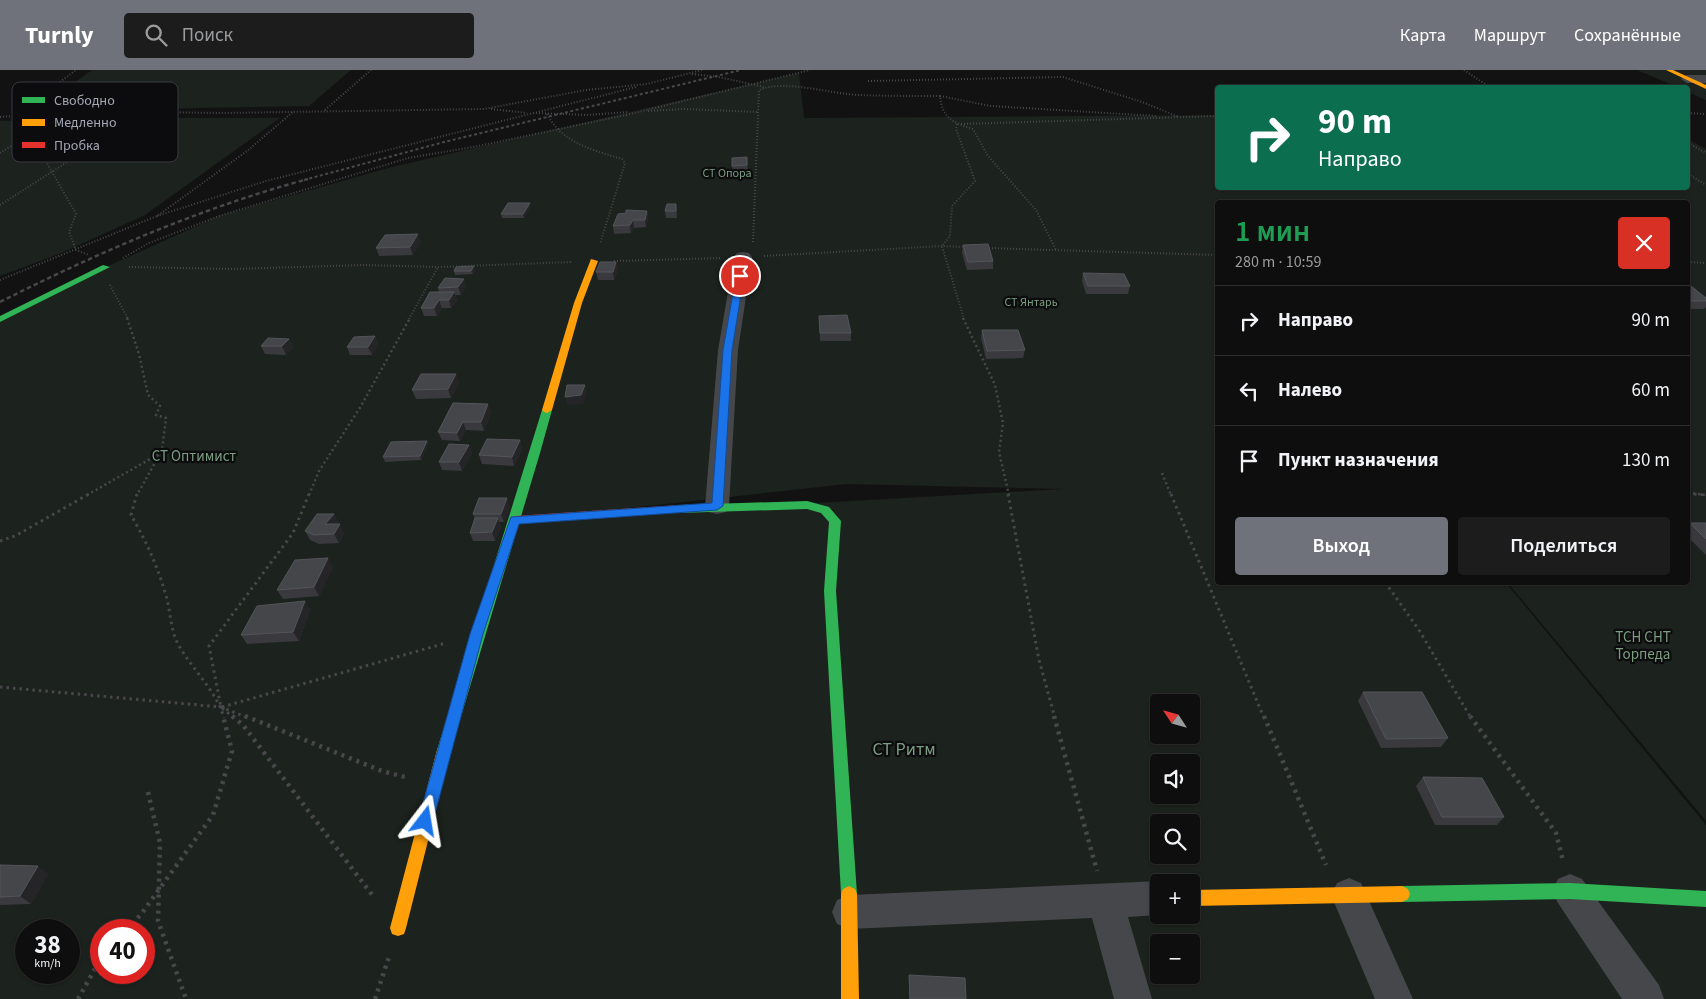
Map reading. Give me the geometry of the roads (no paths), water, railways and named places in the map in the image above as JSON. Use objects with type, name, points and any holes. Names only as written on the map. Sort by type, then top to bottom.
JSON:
[{"type":"street","points":[[1669,70],[1706,87]]},
{"type":"street","points":[[1687,79],[1706,79]]},
{"type":"street","points":[[717,506],[728,350],[748,257]]},
{"type":"street","points":[[398,928],[434,785],[477,634],[515,520],[578,303],[594,261]]},
{"type":"street","points":[[0,319],[106,267]]},
{"type":"street","points":[[515,520],[717,506],[807,505],[825,510],[835,521],[830,591],[850,912],[850,999]]},
{"type":"street","points":[[1570,891],[1646,999]]},
{"type":"street","points":[[1200,898],[1570,891],[1706,899]]},
{"type":"street","points":[[1344,896],[1394,999]]},
{"type":"street","points":[[850,912],[1150,898]]},
{"type":"street","points":[[1105,899],[1133,999]]},
{"type":"railway","points":[[304,180],[444,142],[741,70]]},
{"type":"railway","points":[[0,302],[75,266],[190,217],[308,179]]},
{"type":"park label","name":"СТ Опора","points":[[727,173]]},
{"type":"park label","name":"СТ Янтарь","points":[[1031,302]]},
{"type":"park label","name":"СТ Оптимист","points":[[194,456]]},
{"type":"park label","name":"ТСН СНТ Торпеда","points":[[1643,646]]},
{"type":"park label","name":"СТ Ритм","points":[[904,749]]}]
